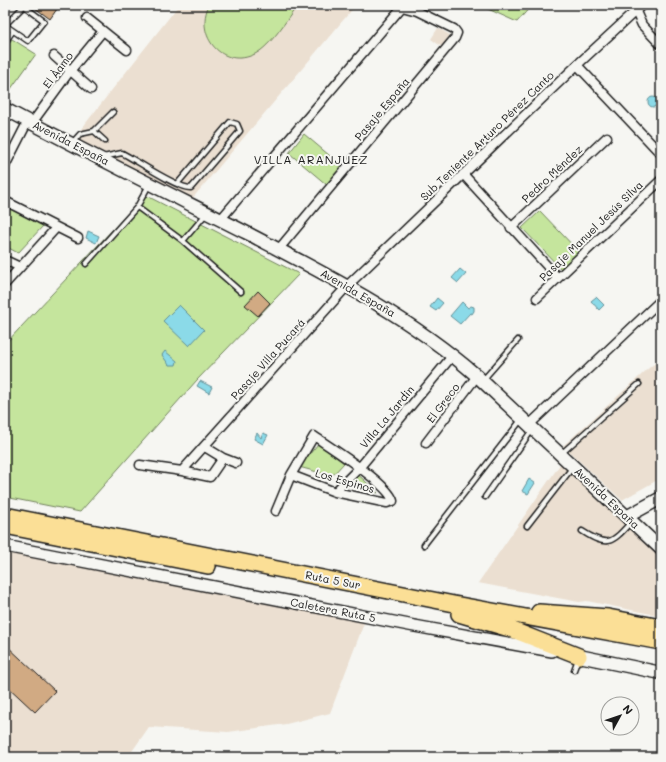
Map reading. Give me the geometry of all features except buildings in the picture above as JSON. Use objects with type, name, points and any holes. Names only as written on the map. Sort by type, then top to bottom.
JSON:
[{"type":"highway","name":"Ruta 5 Sur","points":[[5,515],[661,652]]},
{"type":"highway","name":"Ruta 5 Sur","points":[[5,526],[456,609],[661,642]]},
{"type":"highway","points":[[456,609],[608,617],[661,627]]},
{"type":"highway","points":[[456,609],[513,630],[577,663]]},
{"type":"main road","name":"Avenida España","points":[[5,109],[348,285],[413,325],[453,355],[480,379],[630,518],[661,549]]},
{"type":"main road","points":[[630,518],[661,498]]},
{"type":"main road","name":"Caletera Ruta 5","points":[[577,663],[661,673]]},
{"type":"street","name":"Pasaje España","points":[[220,220],[402,7],[417,11],[449,25],[457,32],[455,38],[278,250]]},
{"type":"street","points":[[637,7],[642,25],[661,45]]},
{"type":"street","name":"Sub Teniente Arturo Pérez Canto","points":[[348,285],[637,7]]},
{"type":"street","points":[[87,18],[127,50]]},
{"type":"street","name":"El Àamo","points":[[5,166],[30,122],[103,31]]},
{"type":"street","points":[[54,56],[90,89]]},
{"type":"street","points":[[577,65],[661,154]]},
{"type":"street","name":"Pedro Méndez","points":[[511,228],[607,138]]},
{"type":"street","points":[[463,174],[558,278]]},
{"type":"street","name":"Pasaje Manuel Jesús Silva","points":[[537,298],[661,180]]},
{"type":"street","points":[[5,201],[78,238]]},
{"type":"street","points":[[5,284],[56,228]]},
{"type":"street","points":[[5,260],[20,268]]},
{"type":"street","name":"Pasaje Villa Pucará","points":[[182,471],[348,285]]},
{"type":"street","points":[[528,424],[661,300]]},
{"type":"street","name":"Villa La Jardin","points":[[335,492],[360,467],[453,355]]},
{"type":"street","name":"El Greco","points":[[426,443],[480,379]]},
{"type":"street","points":[[276,511],[291,475],[314,436],[360,467]]},
{"type":"street","points":[[205,447],[223,458],[236,463]]},
{"type":"street","points":[[140,465],[210,477],[223,458]]},
{"type":"street","name":"Los Espinos","points":[[291,475],[335,492],[387,503],[393,501],[386,492],[360,467]]},
{"type":"street","name":"Caletera Ruta 5","points":[[5,546],[577,663]]},
{"type":"lane","points":[[24,6],[44,21],[28,41],[13,31],[5,25],[24,6]]},
{"type":"lane","points":[[5,42],[13,31]]},
{"type":"lane","points":[[72,144],[80,134],[94,131],[113,112]]},
{"type":"lane","points":[[99,158],[122,153],[186,188],[193,187],[240,131],[237,124],[230,122],[178,183]]},
{"type":"lane","points":[[94,131],[105,141]]},
{"type":"lane","points":[[86,264],[137,207],[150,184]]},
{"type":"lane","points":[[137,207],[183,241],[241,292]]},
{"type":"lane","points":[[183,241],[206,213]]},
{"type":"lane","points":[[480,379],[518,340]]},
{"type":"lane","points":[[561,454],[639,384]]},
{"type":"lane","points":[[485,497],[528,424]]},
{"type":"lane","points":[[424,545],[528,424]]},
{"type":"lane","points":[[527,526],[573,466]]},
{"type":"lane","points":[[582,531],[597,541],[615,539],[630,518]]},
{"type":"shaded area","points":[[179,5],[356,5],[191,200],[74,138]]},
{"type":"shaded area","points":[[438,28],[450,35],[442,47],[431,39]]},
{"type":"shaded area","points":[[661,359],[661,478],[622,500],[563,446],[650,367]]},
{"type":"shaded area","points":[[561,463],[661,557],[661,616],[587,601],[579,602],[478,583]]},
{"type":"shaded area","points":[[5,551],[272,604],[366,618],[330,713],[286,724],[228,732],[149,727],[128,757],[5,757]]},
{"type":"green space","points":[[209,5],[298,5],[267,45],[255,54],[243,58],[222,54],[214,47],[205,28],[205,17]]},
{"type":"green space","points":[[479,5],[532,5],[517,22]]},
{"type":"green space","points":[[12,39],[36,54],[5,97],[5,48]]},
{"type":"green space","points":[[304,134],[342,166],[327,185],[289,153]]},
{"type":"green space","points":[[145,195],[299,274],[197,380],[80,512],[5,497],[5,344]]},
{"type":"green space","points":[[5,206],[43,226],[18,253],[5,246]]},
{"type":"green space","points":[[540,211],[579,252],[561,269],[522,228]]},
{"type":"green space","points":[[318,444],[344,463],[332,476],[299,467]]},
{"type":"green space","points":[[353,470],[378,493],[343,481]]},
{"type":"water","points":[[653,97],[658,102],[653,107],[648,102]]},
{"type":"water","points":[[88,231],[99,236],[96,243],[86,238]]},
{"type":"water","points":[[460,269],[466,274],[458,283],[452,278]]},
{"type":"water","points":[[596,297],[604,305],[599,310],[591,301]]},
{"type":"water","points":[[437,298],[443,303],[436,311],[430,307]]},
{"type":"water","points":[[462,302],[468,308],[471,306],[474,307],[474,311],[472,314],[470,313],[460,324],[450,316]]},
{"type":"water","points":[[179,305],[204,330],[189,346],[163,321]]},
{"type":"water","points":[[165,351],[177,361],[176,365],[169,365],[162,355]]},
{"type":"water","points":[[200,381],[212,387],[209,393],[197,386]]},
{"type":"water","points":[[257,433],[261,438],[263,433],[268,435],[263,444],[254,439]]},
{"type":"water","points":[[529,479],[535,483],[528,494],[522,491]]},
{"type":"district","name":"VILLA ARANJUEZ","points":[[311,160]]}]
